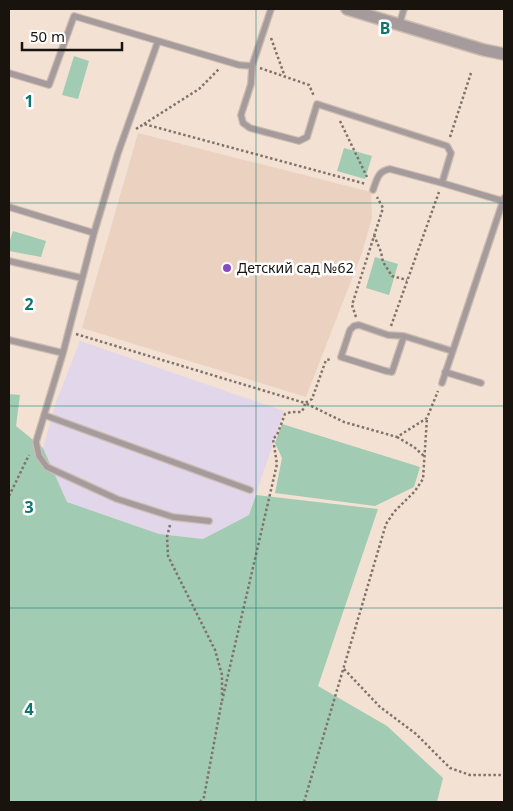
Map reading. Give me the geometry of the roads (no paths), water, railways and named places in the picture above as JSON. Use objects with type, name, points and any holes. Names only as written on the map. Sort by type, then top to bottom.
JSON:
[{"type":"street","points":[[347,9],[484,50],[504,54]]},
{"type":"lane","points":[[271,9],[252,66],[250,84],[241,115],[243,123],[250,128],[299,141],[307,137],[317,104],[447,146],[451,153],[442,183]]},
{"type":"lane","points":[[399,25],[404,9]]},
{"type":"lane","points":[[9,73],[48,86],[74,16],[239,64],[252,66]]},
{"type":"lane","points":[[158,41],[127,129],[94,233],[63,353],[36,442],[39,456],[47,467],[117,498],[172,517],[209,521]]},
{"type":"lane","points":[[374,190],[378,175],[383,170],[390,168],[504,200],[442,383]]},
{"type":"lane","points":[[9,207],[94,233]]},
{"type":"lane","points":[[9,260],[82,278]]},
{"type":"lane","points":[[404,336],[392,372],[341,357],[350,330],[354,326],[359,325],[388,334],[404,336],[452,351]]},
{"type":"lane","points":[[9,340],[63,353]]},
{"type":"lane","points":[[446,372],[482,383]]},
{"type":"lane","points":[[44,415],[250,490]]},
{"type":"place","name":"Детский сад №62","points":[[227,268]]}]
